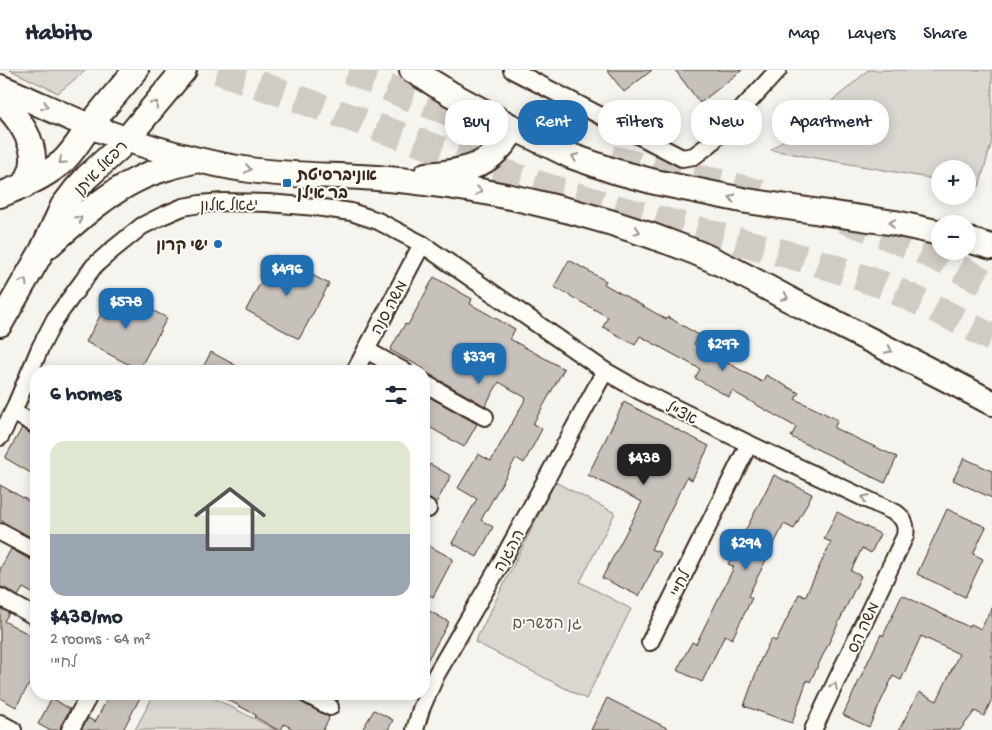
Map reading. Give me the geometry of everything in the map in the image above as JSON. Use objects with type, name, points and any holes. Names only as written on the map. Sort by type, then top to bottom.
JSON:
[{"type":"main road","name":"רפאל איתן","points":[[0,324],[42,251],[64,206],[76,189],[114,154],[184,70]]},
{"type":"main road","points":[[412,70],[451,94],[514,128],[571,156],[614,171],[655,182],[747,201],[895,223],[931,231]]},
{"type":"main road","name":"רפאל איתן","points":[[0,196],[40,178],[62,162],[130,76]]},
{"type":"main road","points":[[126,139],[123,127],[122,104],[130,76]]},
{"type":"main road","points":[[0,87],[90,126],[126,139],[200,160],[249,170],[379,178],[453,187],[499,194],[614,223],[694,252],[992,403]]},
{"type":"main road","points":[[0,100],[19,122],[27,135],[31,147],[32,166],[24,186]]},
{"type":"main road","points":[[379,178],[453,172],[473,167],[491,157],[502,147],[514,128]]},
{"type":"main road","points":[[42,251],[90,210],[115,192],[147,175],[200,160]]},
{"type":"main road","points":[[976,242],[992,247]]},
{"type":"street","points":[[512,70],[682,158],[694,156],[710,144],[778,70]]},
{"type":"street","name":"יגאל אלון","points":[[33,365],[55,319],[98,262],[142,226],[178,209],[200,204],[222,202],[288,205],[351,212],[378,221],[422,244],[471,277]]},
{"type":"street","name":"משה סנה","points":[[357,365],[422,244]]},
{"type":"street","name":"אצ\"ל","points":[[471,277],[605,371],[640,391],[896,513],[905,523]]},
{"type":"street","points":[[366,350],[393,365]]},
{"type":"street","name":"ההגנה","points":[[430,689],[605,371]]},
{"type":"street","name":"יגאל אלון","points":[[0,437],[30,372]]},
{"type":"street","points":[[430,385],[485,417]]},
{"type":"street","points":[[13,412],[30,422]]},
{"type":"street","name":"לח\"י","points":[[650,642],[749,444]]},
{"type":"street","name":"משה הס","points":[[813,730],[905,536],[907,529],[905,523]]},
{"type":"street","points":[[0,532],[30,548]]},
{"type":"street","points":[[0,597],[30,614]]},
{"type":"street","points":[[70,730],[87,700]]},
{"type":"street","points":[[317,700],[330,707]]},
{"type":"street","name":"ההגנה","points":[[415,730],[425,700]]},
{"type":"street","points":[[0,723],[13,730]]},
{"type":"green space","points":[[10,70],[86,70],[58,93]]},
{"type":"green space","points":[[868,70],[992,70],[992,141],[979,187],[976,186],[976,160],[931,160],[931,178],[771,150],[777,145],[889,145],[889,100],[833,100]]},
{"type":"green space","name":"גן העשרים","points":[[555,482],[615,513],[580,582],[631,609],[586,699],[475,642]]},
{"type":"green space","points":[[151,700],[218,700],[276,730],[135,730]]},
{"type":"building","points":[[607,70],[652,70],[624,92]]},
{"type":"building","points":[[675,70],[742,70],[704,100],[698,100]]},
{"type":"building","points":[[275,255],[329,284],[299,339],[246,310]]},
{"type":"building","points":[[569,260],[606,281],[604,284],[666,319],[668,317],[699,335],[694,344],[762,382],[766,375],[799,393],[795,399],[838,420],[834,428],[897,457],[885,483],[791,437],[796,427],[732,391],[729,397],[695,378],[700,369],[640,336],[635,345],[603,327],[608,317],[554,287]]},
{"type":"building","points":[[434,277],[472,299],[470,304],[515,329],[510,339],[564,369],[533,424],[542,429],[524,463],[516,458],[481,520],[493,527],[477,557],[452,543],[477,499],[458,488],[478,454],[491,461],[526,398],[499,382],[485,406],[430,375],[430,365],[417,365],[390,350],[405,324],[408,325]]},
{"type":"building","points":[[114,290],[167,318],[142,365],[130,365],[86,342]]},
{"type":"building","points":[[211,352],[235,365],[204,365]]},
{"type":"building","points":[[430,397],[477,424],[464,447],[430,427]]},
{"type":"building","points":[[624,402],[709,446],[692,480],[687,477],[651,549],[661,553],[639,596],[602,578],[642,502],[588,475]]},
{"type":"building","points":[[22,428],[30,433],[30,473],[5,458]]},
{"type":"building","points":[[964,458],[992,471],[992,498],[953,480]]},
{"type":"building","points":[[430,464],[451,476],[436,503],[430,499]]},
{"type":"building","points":[[774,475],[812,494],[794,529],[784,524],[748,596],[752,598],[732,639],[725,635],[702,682],[677,670],[692,642],[696,644],[734,567],[728,564]]},
{"type":"building","points":[[0,485],[30,502],[30,537],[0,520]]},
{"type":"building","points":[[947,509],[986,527],[973,554],[983,559],[965,597],[917,574]]},
{"type":"building","points":[[837,512],[880,534],[871,553],[862,548],[851,571],[861,576],[810,682],[807,680],[792,723],[744,706],[761,659],[771,639],[776,641],[799,594],[805,597],[831,542],[824,539]]},
{"type":"building","points":[[430,546],[453,559],[433,597],[430,595]]},
{"type":"building","points":[[11,549],[30,559],[30,592],[23,588],[18,596],[0,587],[0,569]]},
{"type":"building","points":[[902,595],[969,627],[971,624],[981,629],[992,607],[992,699],[984,716],[975,711],[960,730],[899,730],[919,692],[937,701],[959,654],[921,636],[901,680],[893,676],[869,727],[843,715],[881,634],[883,636]]},
{"type":"building","points":[[0,608],[9,613],[4,621],[30,635],[30,682],[16,707],[0,698]]},
{"type":"building","points":[[430,611],[449,622],[430,655]]},
{"type":"building","points":[[607,698],[671,730],[591,730]]},
{"type":"building","points":[[51,700],[55,700],[70,709],[60,730],[49,730],[38,724]]},
{"type":"building","points":[[107,700],[139,700],[123,730],[81,730],[88,718],[95,722]]},
{"type":"building","points":[[228,700],[298,700],[329,717],[329,719],[323,730],[295,730],[284,724],[281,730],[278,730],[255,717],[256,715]]},
{"type":"building","points":[[374,710],[393,720],[388,730],[362,730]]},
{"type":"tunnel","points":[[218,70],[524,180],[611,207],[816,262],[883,285],[940,311],[992,338]]},
{"type":"tunnel","points":[[349,70],[407,96],[494,129],[518,135]]},
{"type":"tunnel","points":[[611,159],[771,196]]},
{"type":"tunnel","points":[[843,219],[919,250],[992,286]]},
{"type":"place","name":"אוניברסיטת בר אילן","points":[[287,183]]},
{"type":"place","name":"ישי קרון","points":[[218,244]]}]
